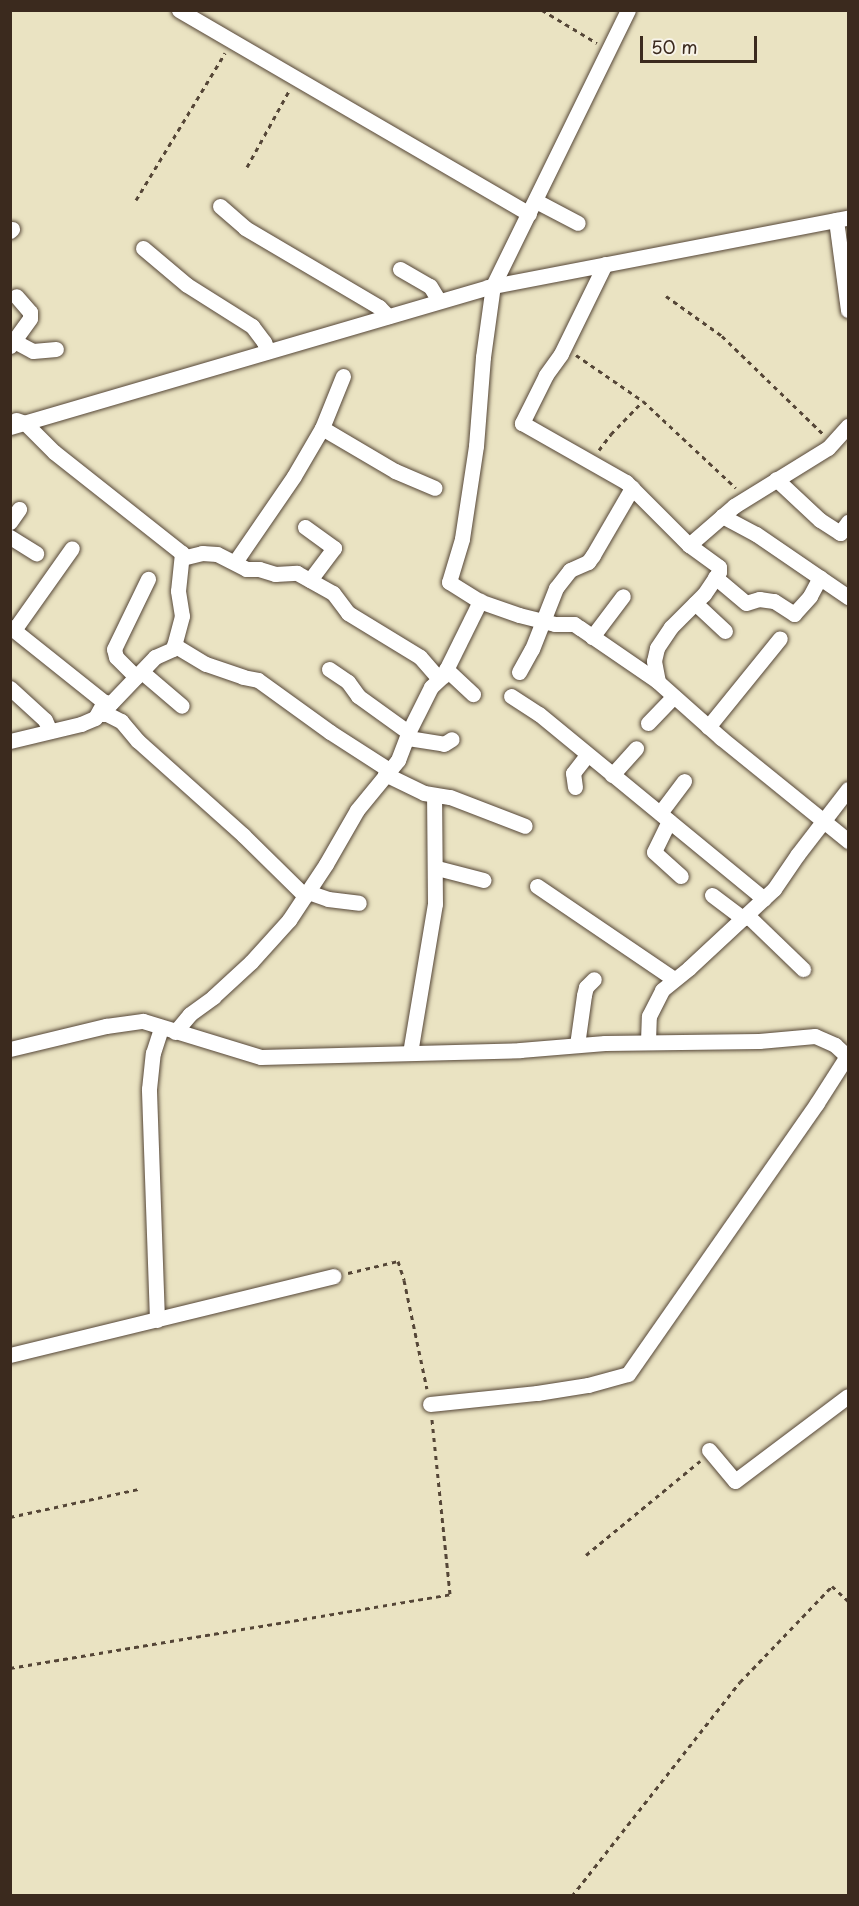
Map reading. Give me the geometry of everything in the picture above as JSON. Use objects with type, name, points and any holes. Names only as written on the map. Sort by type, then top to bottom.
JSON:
[{"type":"street","points":[[179,10],[296,79],[532,208],[578,223]]},
{"type":"street","points":[[628,10],[494,285],[483,357],[476,446],[460,552],[449,582],[480,601],[542,621],[574,624],[658,682],[708,727],[849,841]]},
{"type":"street","points":[[220,206],[245,228],[379,307],[388,316]]},
{"type":"street","points":[[15,423],[494,285],[842,219],[849,309]]},
{"type":"street","points":[[143,248],[187,285],[252,326],[268,351]]},
{"type":"street","points":[[605,264],[564,347],[546,375],[522,423],[592,461],[632,488],[689,545],[719,567],[715,577],[695,603],[671,627],[657,648],[654,661],[658,682]]},
{"type":"street","points":[[400,269],[430,286],[439,301]]},
{"type":"street","points":[[16,296],[30,312],[30,318],[12,344],[33,351],[56,350]]},
{"type":"street","points":[[235,562],[294,476],[322,428],[343,376]]},
{"type":"street","points":[[10,741],[73,728],[95,718],[101,708],[111,703],[155,657],[170,652],[182,616],[178,591],[182,558],[178,549],[15,423]]},
{"type":"street","points":[[689,545],[746,498],[832,445],[849,426]]},
{"type":"street","points":[[322,428],[395,471],[435,488]]},
{"type":"street","points":[[776,479],[820,520],[840,533],[848,522]]},
{"type":"street","points":[[519,672],[532,649],[561,579],[570,570],[588,562],[632,488]]},
{"type":"street","points":[[10,522],[19,509]]},
{"type":"street","points":[[722,516],[756,534],[849,597]]},
{"type":"street","points":[[305,528],[334,548],[310,580]]},
{"type":"street","points":[[10,537],[36,553]]},
{"type":"street","points":[[72,548],[12,628],[107,714],[121,720],[138,741],[306,894],[359,903]]},
{"type":"street","points":[[182,558],[202,553],[217,554],[246,569],[259,569],[275,574],[297,573],[333,593],[348,613],[420,657],[472,694]]},
{"type":"street","points":[[715,577],[746,603],[759,599],[774,601],[794,614],[810,596],[820,577]]},
{"type":"street","points":[[148,579],[117,639],[114,649],[116,657],[182,706]]},
{"type":"street","points":[[592,637],[623,596]]},
{"type":"street","points":[[157,1320],[149,1089],[153,1053],[168,1030],[213,998],[251,962],[288,920],[357,810],[398,760],[431,687],[442,674],[480,601]]},
{"type":"street","points":[[695,603],[724,631]]},
{"type":"street","points":[[708,727],[780,638]]},
{"type":"street","points":[[174,645],[206,663],[243,678],[258,680],[387,772],[434,795],[450,797],[525,826]]},
{"type":"street","points":[[329,669],[348,682],[358,696],[408,735],[444,744],[452,739]]},
{"type":"street","points":[[10,688],[45,720],[50,731]]},
{"type":"street","points":[[511,696],[539,714],[586,755],[764,899]]},
{"type":"street","points":[[648,723],[674,696]]},
{"type":"street","points":[[612,775],[636,748]]},
{"type":"street","points":[[575,787],[573,773],[586,755]]},
{"type":"street","points":[[681,876],[654,852],[664,817],[684,781]]},
{"type":"street","points":[[648,1041],[649,1016],[662,990],[774,890],[849,789]]},
{"type":"street","points":[[410,1053],[431,937],[437,868],[434,795]]},
{"type":"street","points":[[437,868],[483,880]]},
{"type":"street","points":[[537,886],[674,979]]},
{"type":"street","points":[[712,895],[745,916],[803,969]]},
{"type":"street","points":[[577,1045],[586,987],[594,979]]},
{"type":"street","points":[[10,1049],[106,1026],[143,1021],[261,1057],[520,1050],[648,1041],[759,1041],[815,1036],[835,1045],[848,1056],[628,1374],[537,1393],[430,1404]]},
{"type":"street","points":[[10,1355],[334,1276]]},
{"type":"street","points":[[710,1451],[735,1481],[849,1396]]},
{"type":"path","points":[[542,10],[609,51]]},
{"type":"path","points":[[136,200],[232,42]]},
{"type":"path","points":[[247,166],[296,79]]},
{"type":"path","points":[[666,296],[722,336],[832,445]]},
{"type":"path","points":[[564,347],[612,377],[643,401],[746,498]]},
{"type":"path","points":[[592,461],[611,434],[643,401]]},
{"type":"path","points":[[586,1555],[710,1451]]},
{"type":"path","points":[[10,1518],[138,1489]]},
{"type":"path","points":[[572,1896],[740,1682],[832,1586],[849,1601]]},
{"type":"path","points":[[10,1668],[450,1594]]}]
